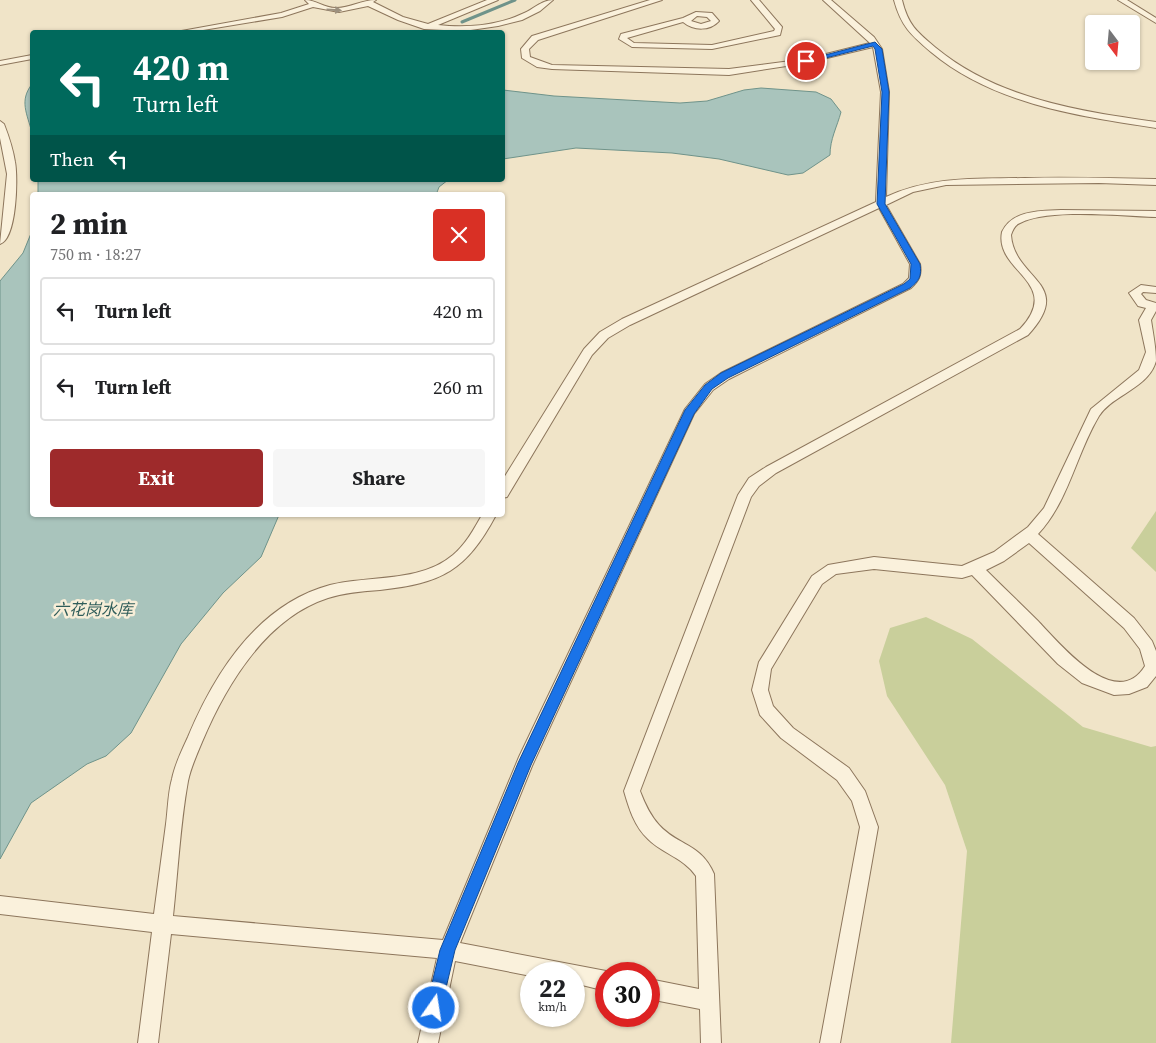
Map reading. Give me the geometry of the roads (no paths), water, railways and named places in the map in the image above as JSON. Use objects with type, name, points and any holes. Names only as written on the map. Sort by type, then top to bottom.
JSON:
[{"type":"street","points":[[426,27],[494,0]]},
{"type":"street","points":[[192,30],[282,15],[311,2],[327,10],[341,10],[371,1],[384,11],[426,27],[447,30],[482,28],[519,19],[541,8],[549,0]]},
{"type":"street","points":[[658,0],[534,38],[525,49],[526,58],[540,65],[552,67],[729,72],[806,61],[875,44]]},
{"type":"street","points":[[687,19],[624,36],[623,39],[626,43],[632,45],[712,47],[777,33],[779,29],[755,0]]},
{"type":"street","points":[[428,1043],[448,950],[525,763],[689,412],[709,387],[725,376],[907,286],[915,280],[917,273],[915,264],[881,204],[885,92],[878,49],[875,44],[827,0]]},
{"type":"street","points":[[898,0],[905,21],[922,41],[946,61],[982,82],[1035,101],[1116,120],[1156,126]]},
{"type":"street","points":[[1122,0],[1156,21]]},
{"type":"street","points":[[0,63],[30,57]]},
{"type":"street","points":[[0,124],[10,155],[11,200],[6,229],[0,241]]},
{"type":"street","points":[[505,488],[588,352],[604,335],[626,322],[910,190],[946,182],[1099,180],[1156,182]]},
{"type":"street","points":[[711,1043],[706,874],[695,858],[654,833],[639,813],[632,791],[745,495],[754,482],[771,470],[1024,332],[1034,323],[1040,313],[1041,302],[1038,291],[1010,248],[1006,236],[1009,228],[1016,220],[1049,214],[1156,214]]},
{"type":"street","points":[[830,1043],[865,860],[869,826],[859,797],[842,774],[787,733],[766,710],[760,690],[764,667],[817,580],[833,569],[874,563],[962,572],[976,569],[1030,535],[1042,524],[1095,412],[1144,373],[1152,352],[1145,320],[1154,307],[1138,300],[1135,293],[1141,288],[1156,290]]},
{"type":"street","points":[[148,1043],[180,779],[192,740],[242,654],[267,628],[291,609],[312,597],[343,587],[407,580],[431,574],[453,564],[472,543],[488,517]]},
{"type":"street","points":[[976,569],[1079,673],[1101,685],[1116,690],[1136,686],[1147,677],[1153,666],[1147,646],[1129,623],[1030,535]]},
{"type":"street","points":[[0,905],[162,924],[448,950],[520,964]]},
{"type":"street","points":[[660,991],[710,1001]]},
{"type":"water","points":[[30,87],[30,126],[25,107]]},
{"type":"water","points":[[761,88],[816,92],[831,99],[841,112],[832,138],[830,155],[803,173],[788,175],[719,159],[672,153],[576,148],[505,159],[505,90],[554,96],[680,103],[707,101],[744,90]]},
{"type":"water","points":[[38,182],[445,182],[439,187],[437,192],[38,192]]},
{"type":"water","name":"六花岗水库","points":[[30,236],[30,517],[278,517],[261,557],[223,593],[181,644],[131,733],[106,756],[87,764],[31,803],[0,859],[0,281],[23,253]]},
{"type":"waterway","points":[[462,22],[515,0]]}]
